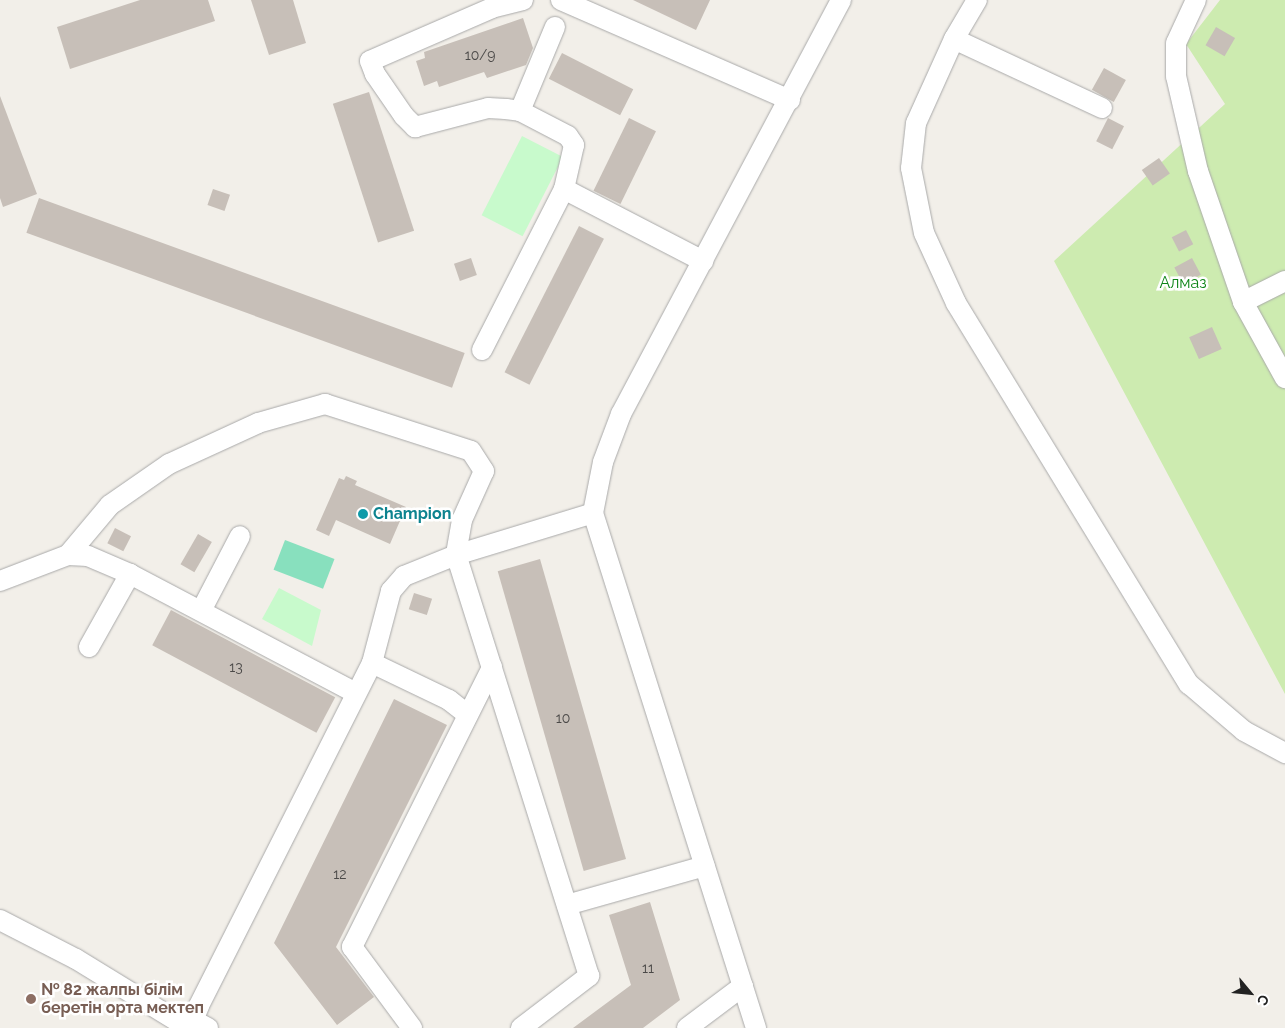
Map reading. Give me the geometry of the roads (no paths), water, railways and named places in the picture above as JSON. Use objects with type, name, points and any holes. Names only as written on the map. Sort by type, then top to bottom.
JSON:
[{"type":"street","points":[[482,350],[564,188],[574,145],[568,136],[520,111],[488,108],[415,127],[404,116],[370,60],[492,8],[523,0]]},
{"type":"street","points":[[561,0],[790,100]]},
{"type":"street","points":[[756,1028],[593,513],[603,462],[621,414],[790,100],[841,0]]},
{"type":"street","points":[[978,0],[954,38],[916,123],[911,168],[924,233],[956,303],[1189,684],[1244,731],[1285,753]]},
{"type":"street","points":[[1196,0],[1176,42],[1176,76],[1198,171],[1243,302],[1285,378]]},
{"type":"street","points":[[520,111],[556,27]]},
{"type":"street","points":[[954,38],[1102,108]]},
{"type":"street","points":[[564,188],[703,261]]},
{"type":"street","points":[[1243,302],[1285,281]]},
{"type":"street","points":[[68,555],[110,505],[169,464],[258,423],[325,404],[471,451],[484,471],[462,520],[456,555],[589,976],[521,1028]]},
{"type":"street","points":[[0,920],[76,959],[177,1021],[201,1024],[356,693],[372,663],[391,591],[404,576],[456,555],[593,513]]},
{"type":"street","points":[[202,609],[240,536]]},
{"type":"street","points":[[0,581],[68,555],[88,556],[202,609],[356,693]]},
{"type":"street","points":[[89,647],[130,574]]},
{"type":"street","points":[[372,663],[448,700],[468,715]]},
{"type":"street","points":[[406,1026],[352,947],[492,667]]},
{"type":"street","points":[[567,905],[705,866]]},
{"type":"street","points":[[687,1028],[743,986]]},
{"type":"place","name":"Champion","points":[[363,514]]},
{"type":"place","name":"№ 82 жалпы білім беретін орта мектеп","points":[[31,999]]},
{"type":"park label","name":"Алмаз","points":[[1183,283]]}]
